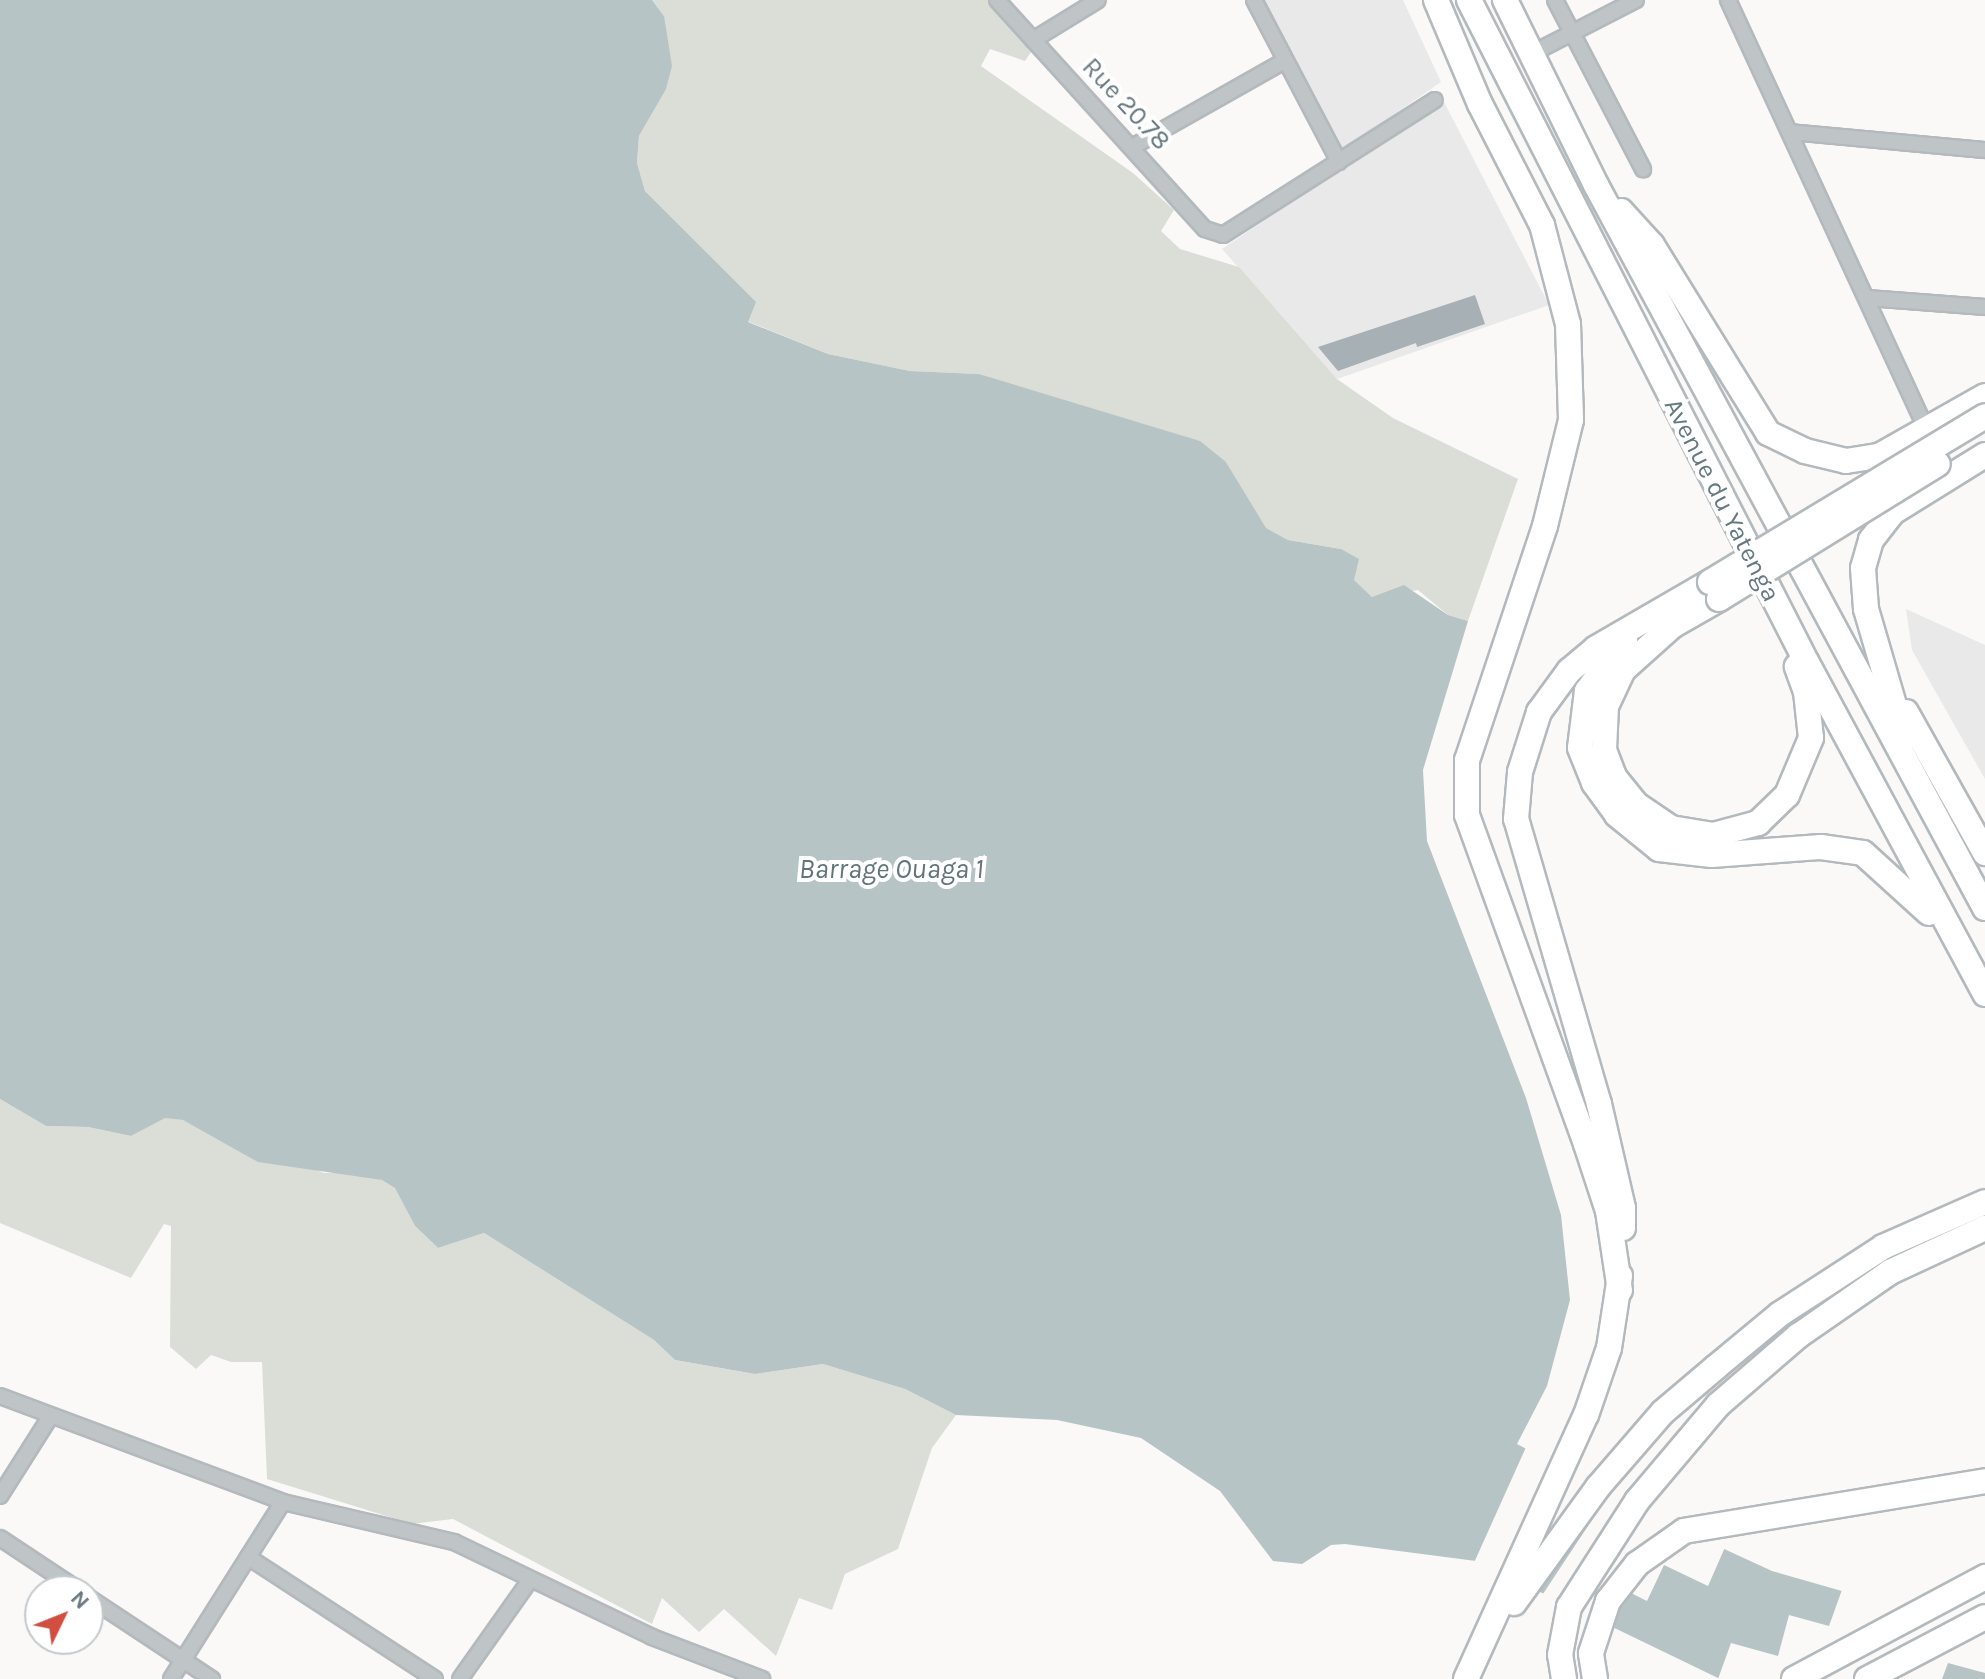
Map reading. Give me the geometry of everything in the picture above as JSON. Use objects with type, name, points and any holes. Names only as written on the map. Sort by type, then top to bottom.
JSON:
[{"type":"main road","points":[[1436,0],[1480,104],[1542,225],[1568,324],[1571,420],[1545,526],[1467,760],[1467,815],[1608,1211],[1620,1290]]},
{"type":"main road","name":"Avenue du Yatenga","points":[[1469,0],[1772,597],[1985,994]]},
{"type":"main road","name":"Avenue du Yatenga","points":[[1505,0],[1596,185],[1926,805],[1985,908]]},
{"type":"main road","points":[[1596,185],[1652,245],[1768,433],[1805,451],[1846,461],[1879,456],[1985,396]]},
{"type":"main road","points":[[1772,597],[1806,692],[1811,738],[1787,795],[1758,823],[1713,835],[1671,828],[1637,805],[1615,778],[1604,750],[1606,706],[1623,670],[1714,590],[1985,416]]},
{"type":"main road","points":[[1466,1679],[1519,1583],[1609,1348],[1620,1290],[1623,1208],[1599,1104],[1516,819],[1520,772],[1539,712],[1569,671],[1649,616],[1714,590],[1985,434]]},
{"type":"main road","points":[[1985,455],[1893,512],[1871,540],[1863,568],[1866,609],[1880,666],[1926,805],[1985,888]]},
{"type":"main road","points":[[1649,616],[1608,657],[1587,691],[1580,748],[1594,783],[1617,815],[1659,849],[1712,855],[1821,847],[1863,853],[1900,881],[1953,938]]},
{"type":"main road","points":[[1880,666],[1985,853]]},
{"type":"main road","points":[[1519,1583],[1663,1412],[1780,1314],[1883,1247],[1985,1202]]},
{"type":"main road","points":[[1564,1679],[1560,1655],[1569,1607],[1637,1501],[1718,1405],[1798,1336],[1890,1272],[1985,1228]]},
{"type":"main road","points":[[1595,1679],[1591,1653],[1596,1625],[1637,1564],[1684,1531],[1985,1481]]},
{"type":"main road","points":[[1794,1679],[1985,1577]]},
{"type":"main road","points":[[1867,1679],[1982,1619]]},
{"type":"street","name":"Rue 20.78","points":[[997,0],[1134,146],[1205,229],[1223,235],[1339,162]]},
{"type":"street","points":[[1033,40],[1098,0]]},
{"type":"street","points":[[1254,0],[1339,162],[1435,100]]},
{"type":"street","points":[[1555,0],[1643,169]]},
{"type":"street","points":[[1531,54],[1636,0]]},
{"type":"street","points":[[1728,0],[1926,429]]},
{"type":"street","points":[[1134,146],[1284,61]]},
{"type":"street","points":[[1790,132],[1985,150]]},
{"type":"street","points":[[1868,298],[1985,307]]},
{"type":"street","points":[[0,1396],[283,1502],[454,1542],[530,1580],[745,1677],[762,1679]]},
{"type":"street","points":[[0,1496],[50,1417]]},
{"type":"street","points":[[171,1679],[283,1502]]},
{"type":"street","points":[[0,1538],[56,1575]]},
{"type":"street","points":[[248,1557],[435,1679]]},
{"type":"street","points":[[460,1679],[530,1580]]},
{"type":"street","points":[[104,1608],[212,1679]]},
{"type":"shaded area","points":[[652,0],[988,0],[1033,49],[1025,61],[990,49],[981,66],[1133,173],[1174,210],[1161,231],[1180,249],[1239,267],[1337,379],[1393,418],[1518,479],[1468,621],[1448,615],[1418,590],[1372,597],[1353,580],[1341,549],[1288,540],[1265,528],[1226,462],[979,374],[910,371],[828,354],[747,321],[755,302],[645,191],[637,163],[639,136],[657,104],[664,16]]},
{"type":"shaded area","points":[[1263,0],[1403,0],[1441,82],[1337,154]]},
{"type":"shaded area","points":[[1443,100],[1549,305],[1337,379],[1222,249]]},
{"type":"shaded area","points":[[1906,609],[1985,645],[1985,779],[1912,650]]},
{"type":"shaded area","points":[[0,1099],[46,1126],[88,1127],[131,1136],[165,1117],[183,1120],[324,1173],[359,1173],[382,1180],[395,1187],[415,1226],[438,1248],[484,1233],[654,1340],[675,1360],[755,1374],[823,1364],[905,1389],[956,1415],[932,1448],[898,1549],[845,1574],[832,1610],[799,1598],[776,1656],[724,1609],[699,1632],[662,1598],[652,1624],[453,1519],[412,1524],[267,1479],[262,1362],[231,1362],[211,1355],[196,1369],[170,1347],[171,1226],[164,1224],[131,1278],[0,1223]]},
{"type":"water","name":"Barrage Ouaga 1","points":[[0,0],[652,0],[664,16],[672,66],[666,89],[639,136],[637,163],[645,191],[756,302],[748,322],[828,354],[910,371],[979,374],[1200,441],[1226,462],[1266,528],[1288,540],[1341,549],[1359,559],[1354,580],[1372,597],[1404,585],[1448,615],[1468,621],[1423,770],[1427,841],[1526,1098],[1561,1215],[1570,1300],[1547,1386],[1517,1444],[1657,1518],[1772,1571],[1985,1632],[1985,1679],[1720,1679],[1476,1561],[1345,1544],[1331,1545],[1302,1564],[1273,1561],[1220,1491],[1141,1438],[1057,1420],[956,1415],[905,1389],[823,1364],[755,1374],[675,1360],[654,1340],[484,1233],[438,1248],[415,1226],[395,1188],[382,1180],[258,1162],[183,1120],[165,1118],[131,1136],[88,1127],[46,1126],[0,1099]]},
{"type":"pier","points":[[1527,1445],[1606,1488],[1531,1592],[1473,1565]]},
{"type":"pier","points":[[1611,1491],[1726,1545],[1708,1586],[1664,1565],[1647,1601],[1625,1590],[1606,1628],[1541,1597]]},
{"type":"pier","points":[[1843,1587],[1985,1628],[1985,1673],[1948,1663],[1942,1679],[1718,1679],[1731,1643],[1778,1656],[1789,1615],[1829,1626]]},
{"type":"building","points":[[1475,295],[1485,324],[1417,347],[1416,343],[1338,371],[1318,347]]}]
